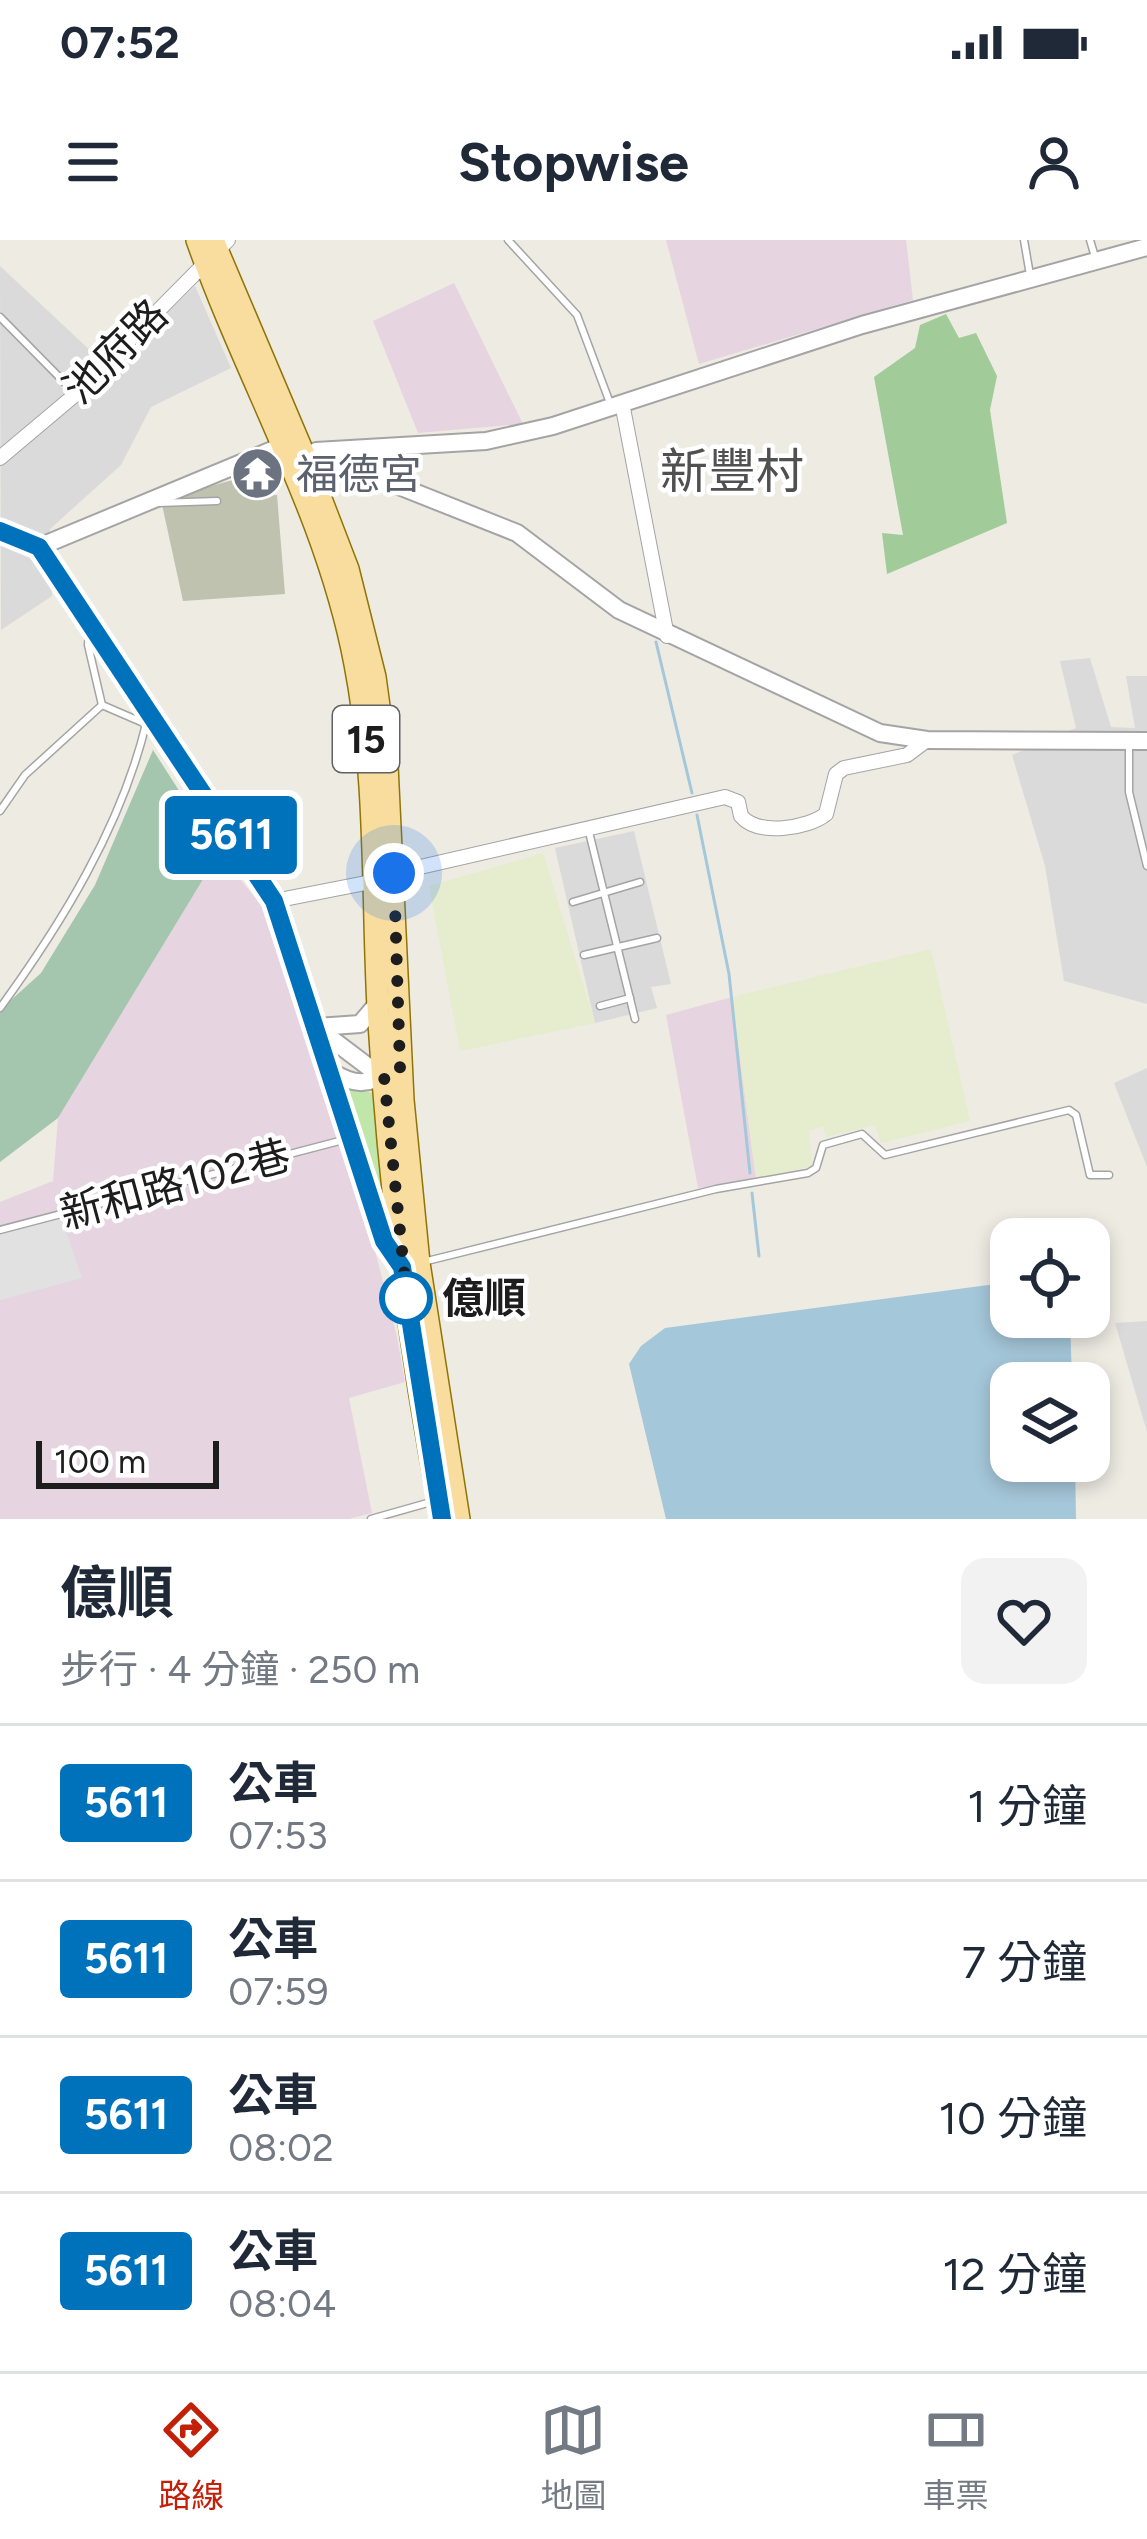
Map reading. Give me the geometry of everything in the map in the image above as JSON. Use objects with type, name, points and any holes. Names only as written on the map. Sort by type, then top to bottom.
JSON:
[{"type":"main road","name":"15","points":[[212,246],[293,449],[336,581],[355,663],[385,877],[392,1072],[411,1265],[445,1505],[459,1519]]},
{"type":"main road","name":"15","points":[[385,877],[378,1003],[392,1072],[403,1100],[411,1265]]},
{"type":"street","name":"池府路","points":[[0,458],[76,394],[212,246]]},
{"type":"street","points":[[39,547],[293,449],[486,441],[554,426],[862,325],[1147,247]]},
{"type":"street","points":[[617,405],[668,636]]},
{"type":"street","points":[[293,449],[517,533],[619,610],[880,733],[927,740],[1138,741]]},
{"type":"street","points":[[0,531],[39,547],[274,901],[384,1241],[411,1265]]},
{"type":"street","points":[[274,901],[729,796],[738,802],[748,824],[809,824],[826,814],[836,774],[844,768],[908,755],[927,740]]},
{"type":"street","points":[[316,1028],[360,1024],[378,1003]]},
{"type":"street","points":[[316,1028],[392,1072]]},
{"type":"street","points":[[332,1072],[358,1084],[372,1083],[392,1072]]},
{"type":"lane","points":[[508,240],[577,315],[617,405]]},
{"type":"lane","points":[[1024,240],[1031,279]]},
{"type":"lane","points":[[1090,240],[1096,261]]},
{"type":"lane","points":[[0,317],[76,394]]},
{"type":"lane","points":[[142,504],[217,501]]},
{"type":"lane","points":[[90,621],[88,645],[103,705]]},
{"type":"lane","points":[[0,1008],[83,880],[133,769],[149,718],[103,705]]},
{"type":"lane","points":[[0,811],[26,775],[103,705]]},
{"type":"lane","points":[[1138,741],[1129,792],[1147,866]]},
{"type":"lane","points":[[588,829],[635,1019]]},
{"type":"lane","points":[[573,902],[640,883]]},
{"type":"lane","points":[[584,956],[657,938]]},
{"type":"lane","points":[[600,1006],[630,998]]},
{"type":"lane","points":[[411,1265],[716,1189],[808,1172],[816,1168],[823,1144],[862,1134],[885,1155],[1069,1111],[1076,1114],[1090,1175],[1109,1174]]},
{"type":"lane","name":"新和路102巷","points":[[0,1229],[351,1138]]},
{"type":"lane","points":[[371,1519],[445,1505]]},
{"type":"shaded area","points":[[666,240],[906,240],[913,300],[699,364]]},
{"type":"shaded area","points":[[0,266],[110,369],[195,286],[231,368],[151,407],[121,465],[50,529],[52,596],[1,630]]},
{"type":"shaded area","points":[[454,283],[523,424],[418,433],[373,321]]},
{"type":"shaded area","points":[[247,476],[252,496],[277,495],[285,594],[183,601],[161,500]]},
{"type":"shaded area","points":[[1090,658],[1111,727],[1135,728],[1126,676],[1147,676],[1147,1004],[1064,981],[1045,866],[1012,755],[1076,728],[1060,661]]},
{"type":"shaded area","points":[[634,831],[671,984],[651,987],[657,1008],[595,1023],[555,848]]},
{"type":"shaded area","points":[[219,853],[265,910],[319,1052],[397,1337],[405,1382],[349,1398],[372,1513],[349,1519],[0,1519],[0,1202],[53,1181],[58,1118]]},
{"type":"shaded area","points":[[543,853],[595,1023],[460,1051],[429,886]]},
{"type":"shaded area","points":[[931,949],[970,1121],[881,1143],[875,1125],[826,1137],[823,1126],[809,1131],[812,1166],[756,1179],[732,997]]},
{"type":"shaded area","points":[[732,997],[756,1179],[698,1188],[666,1015]]},
{"type":"shaded area","points":[[1147,1068],[1147,1167],[1114,1083]]},
{"type":"shaded area","points":[[61,1217],[82,1278],[0,1300],[0,1233]]},
{"type":"shaded area","points":[[1147,1321],[1147,1432],[1115,1323]]},
{"type":"green space","points":[[946,314],[959,338],[976,333],[997,376],[990,410],[1007,523],[887,574],[882,533],[903,535],[874,377],[915,348],[920,325]]},
{"type":"green space","points":[[153,750],[219,853],[58,1118],[0,1162],[0,1010],[41,973],[95,885]]},
{"type":"green space","points":[[346,1085],[372,1093],[389,1229]]},
{"type":"water","points":[[990,1285],[990,1338],[1071,1338],[1071,1362],[990,1362],[990,1482],[1075,1482],[1076,1519],[666,1519],[629,1364],[641,1346],[665,1328]]},
{"type":"waterway","points":[[656,642],[692,793]]},
{"type":"waterway","points":[[697,815],[729,974],[750,1173]]},
{"type":"waterway","points":[[752,1193],[759,1256]]},
{"type":"bus line","name":"5611","points":[[0,531],[39,547],[274,901],[384,1241],[402,1267],[442,1519]]},
{"type":"place","name":"福德宮","points":[[257,474]]},
{"type":"place","name":"億順","points":[[406,1298]]},
{"type":"district","name":"新豐村","points":[[732,471]]},
{"type":"route","points":[[394,873],[400,1068],[384,1076],[408,1309],[406,1298]]}]
